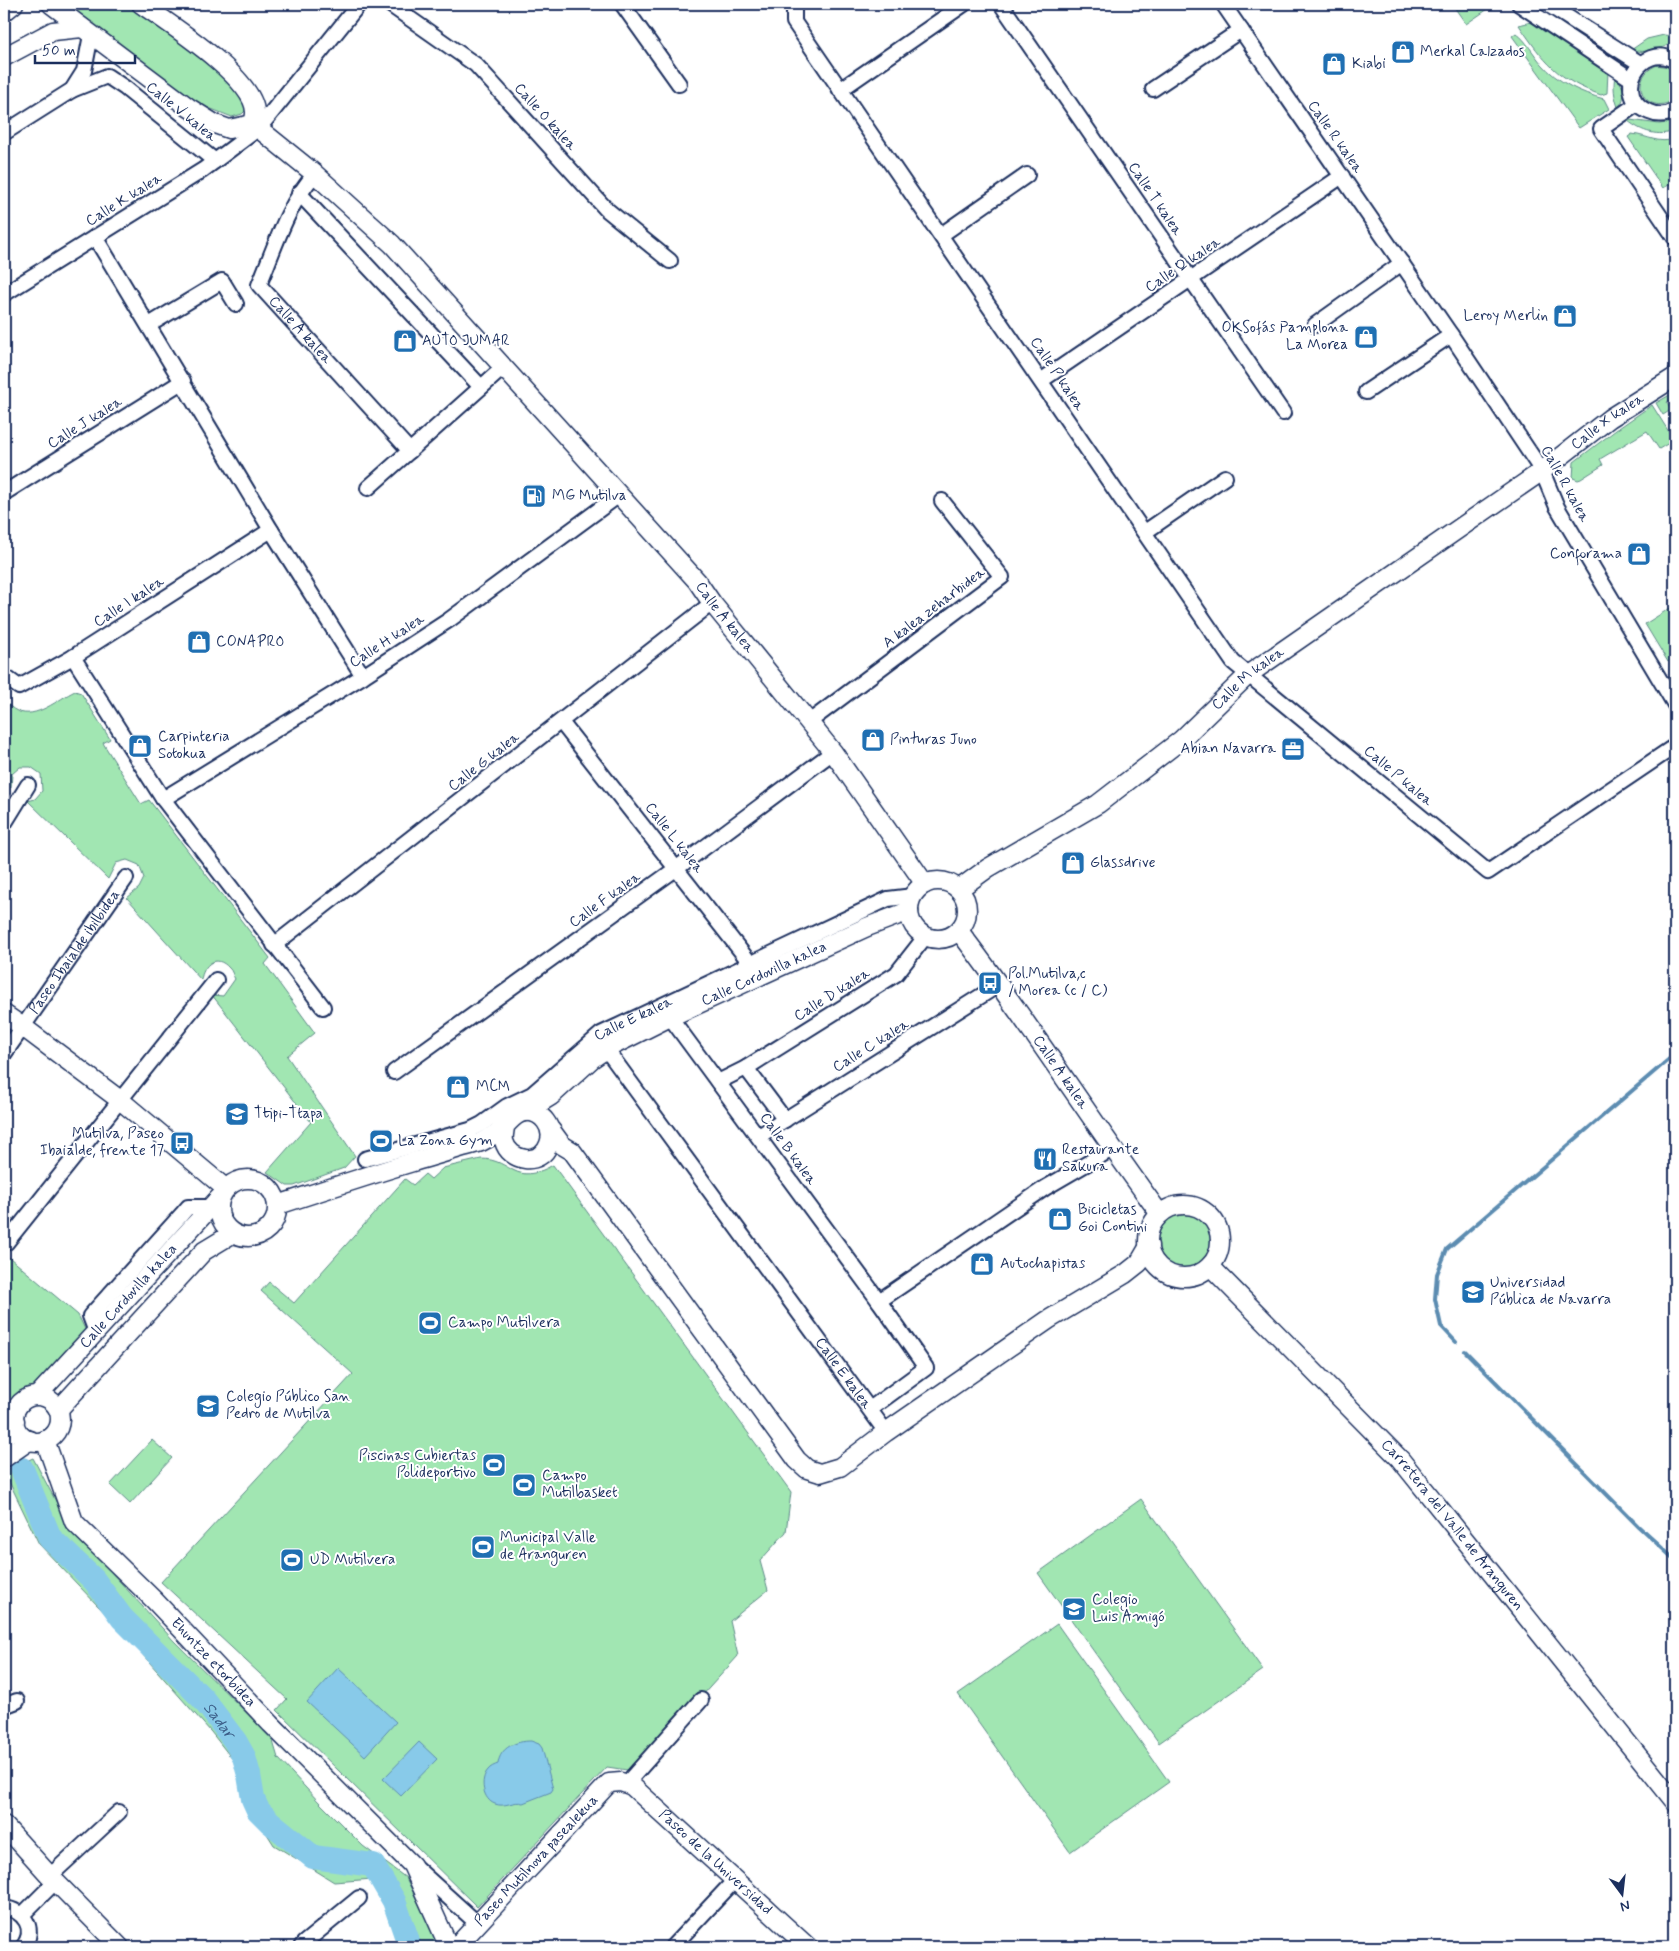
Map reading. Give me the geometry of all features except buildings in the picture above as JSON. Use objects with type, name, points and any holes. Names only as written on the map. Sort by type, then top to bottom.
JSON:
[{"type":"street","points":[[4,12],[14,4]]},
{"type":"street","points":[[51,4],[188,107],[215,124],[229,129],[256,126],[359,4]]},
{"type":"street","points":[[141,4],[218,59],[236,78],[251,99],[256,111],[256,126]]},
{"type":"street","name":"Calle O kalea","points":[[389,4],[476,65],[606,209],[670,261]]},
{"type":"street","points":[[622,4],[679,84]]},
{"type":"street","name":"Calle P kalea","points":[[794,4],[794,22],[1042,380],[1233,662],[1488,872],[1675,746]]},
{"type":"street","points":[[840,90],[964,4]]},
{"type":"street","name":"Calle T kalea","points":[[1001,4],[1283,413]]},
{"type":"street","name":"Calle R kalea","points":[[1223,4],[1451,334],[1542,471],[1557,507],[1675,705]]},
{"type":"street","points":[[1519,4],[1632,79]]},
{"type":"street","points":[[1547,4],[1640,64]]},
{"type":"street","points":[[1153,89],[1241,30]]},
{"type":"street","points":[[4,57],[53,31],[86,32]]},
{"type":"street","name":"Calle V kalea","points":[[72,90],[84,71],[86,32]]},
{"type":"street","points":[[1674,58],[1656,56],[1640,64],[1632,79],[1631,88],[1637,104],[1645,110],[1654,114],[1664,115],[1675,110]]},
{"type":"street","name":"Calle V kalea","points":[[4,133],[72,90],[107,76],[125,88],[215,161]]},
{"type":"street","points":[[1637,104],[1601,129],[1675,238]]},
{"type":"street","name":"Calle K kalea","points":[[4,294],[215,161],[256,126]]},
{"type":"street","name":"Calle A kalea","points":[[256,126],[315,174],[392,244],[697,581],[712,603],[833,752],[916,897]]},
{"type":"street","name":"Calle A kalea","points":[[315,174],[299,193],[287,216],[259,285],[410,451]]},
{"type":"street","points":[[941,235],[1027,175]]},
{"type":"street","name":"Calle Q kalea","points":[[1042,380],[1342,176]]},
{"type":"street","points":[[299,193],[481,387]]},
{"type":"street","points":[[95,238],[183,381],[271,530],[363,676]]},
{"type":"street","points":[[1315,325],[1402,263]]},
{"type":"street","points":[[149,325],[222,281],[236,304]]},
{"type":"street","points":[[1366,392],[1451,334]]},
{"type":"street","points":[[368,488],[504,367]]},
{"type":"street","name":"Calle X kalea","points":[[1542,471],[1610,418],[1675,377]]},
{"type":"street","name":"Calle J kalea","points":[[4,493],[183,381]]},
{"type":"street","name":"Calle M kalea","points":[[958,889],[988,868],[1098,804],[1181,740],[1249,674],[1542,471]]},
{"type":"street","points":[[1145,532],[1225,477]]},
{"type":"street","name":"Calle H kalea","points":[[163,799],[363,676],[449,620],[619,495]]},
{"type":"street","name":"A kalea zeharbidea","points":[[809,722],[1002,577],[942,501]]},
{"type":"street","name":"Calle I kalea","points":[[4,676],[19,687],[73,657],[271,530]]},
{"type":"street","name":"Calle G kalea","points":[[274,945],[712,603]]},
{"type":"street","points":[[73,657],[163,799],[323,1007]]},
{"type":"street","name":"Calle L kalea","points":[[561,722],[677,868],[754,971]]},
{"type":"street","name":"Calle F kalea","points":[[394,1072],[677,868],[833,752]]},
{"type":"street","points":[[4,824],[28,785]]},
{"type":"street","name":"Paseo Ibaialde ibilbidea","points":[[4,1054],[126,878]]},
{"type":"street","points":[[943,881],[958,889],[968,905],[968,915],[965,924],[949,938],[937,940],[924,937],[911,922],[916,897],[943,881]]},
{"type":"street","name":"Calle Cordovilla kalea","points":[[525,1112],[551,1096],[593,1058],[606,1049],[670,1017],[754,971],[867,927],[916,897]]},
{"type":"street","name":"Calle A kalea","points":[[959,931],[1000,984],[1112,1149],[1160,1214]]},
{"type":"street","name":"Calle D kalea","points":[[718,1082],[746,1068],[896,974],[924,937]]},
{"type":"street","name":"Calle E kalea","points":[[365,1159],[470,1130],[507,1106],[532,1094],[602,1034],[754,971]]},
{"type":"street","points":[[6,1243],[216,980]]},
{"type":"street","name":"Calle C kalea","points":[[759,1136],[1000,984]]},
{"type":"street","name":"Paseo Ibaialde ibilbidea","points":[[4,1014],[120,1100],[218,1198]]},
{"type":"street","name":"Calle B kalea","points":[[670,1017],[879,1300],[926,1368],[870,1409]]},
{"type":"street","name":"Calle E kalea","points":[[606,1049],[886,1432]]},
{"type":"street","points":[[746,1068],[784,1120]]},
{"type":"street","points":[[505,1126],[504,1139],[509,1151],[517,1157],[526,1160],[535,1158],[544,1152],[550,1144],[548,1126],[551,1096]]},
{"type":"street","points":[[278,1205],[349,1181],[480,1142],[505,1126],[514,1115],[525,1112],[538,1114],[562,1145],[572,1151],[797,1460],[807,1469],[820,1473],[840,1467],[886,1432],[1048,1320],[1125,1274],[1139,1263],[1149,1246]]},
{"type":"street","points":[[480,1142],[507,1147]]},
{"type":"street","points":[[879,1300],[1045,1188],[1112,1149]]},
{"type":"street","points":[[544,1152],[562,1154],[572,1158],[585,1169]]},
{"type":"street","points":[[243,1179],[255,1179],[267,1185],[274,1194],[278,1205],[277,1214],[272,1225],[260,1235],[244,1238],[232,1234],[221,1222],[218,1198],[243,1179]]},
{"type":"street","name":"Calle Cordovilla kalea","points":[[38,1396],[218,1198]]},
{"type":"street","points":[[1125,1274],[1163,1270],[1179,1276],[1196,1275],[1210,1266],[1220,1250],[1220,1232],[1214,1220],[1201,1208],[1179,1205],[1169,1208],[1160,1214],[1150,1228],[1149,1246],[1154,1259],[1163,1270]]},
{"type":"street","name":"Calle Cordovilla kalea","points":[[59,1410],[204,1251],[232,1234]]},
{"type":"street","name":"Carretera del Valle de Aranguren","points":[[1210,1266],[1400,1459],[1675,1802]]},
{"type":"street","points":[[4,1438],[14,1421],[18,1406],[26,1398],[38,1396],[50,1399],[59,1410],[59,1427],[54,1435],[38,1440],[4,1458]]},
{"type":"street","points":[[14,1421],[20,1433],[38,1440]]},
{"type":"street","name":"Ehuntze etorbidea","points":[[38,1440],[74,1522],[154,1600],[271,1724],[412,1865],[478,1924]]},
{"type":"street","points":[[624,1783],[701,1700]]},
{"type":"street","name":"Paseo Mutilnova pasealekua","points":[[456,1947],[609,1783],[624,1783]]},
{"type":"street","name":"Paseo de la Universidad","points":[[624,1783],[632,1786],[680,1828],[808,1947]]},
{"type":"street","points":[[22,1915],[53,1879],[119,1812]]},
{"type":"street","points":[[4,1825],[53,1879],[120,1947]]},
{"type":"street","name":"Ehuntze etorbidea","points":[[412,1865],[450,1947]]},
{"type":"street","points":[[672,1947],[736,1880]]},
{"type":"street","points":[[301,1947],[359,1898]]},
{"type":"street","points":[[4,1908],[12,1909],[22,1915],[28,1926],[29,1936],[23,1947]]},
{"type":"green space","points":[[63,4],[128,4],[217,70],[243,99],[246,110],[242,114],[232,117],[196,103]]},
{"type":"green space","points":[[1452,4],[1492,4],[1494,5],[1466,24]]},
{"type":"green space","points":[[1529,4],[1536,4],[1616,58],[1614,61]]},
{"type":"green space","points":[[1531,22],[1544,28],[1608,71],[1607,93],[1601,95],[1586,89],[1553,68],[1536,49],[1519,25]]},
{"type":"green space","points":[[1516,33],[1542,64],[1555,76],[1578,90],[1604,99],[1609,109],[1579,128],[1512,36]]},
{"type":"green space","points":[[1664,35],[1673,36],[1675,42],[1653,50],[1631,50],[1647,39]]},
{"type":"green space","points":[[1657,65],[1668,67],[1675,71],[1675,99],[1665,104],[1655,104],[1648,101],[1643,95],[1641,87],[1642,79],[1647,71]]},
{"type":"green space","points":[[1615,75],[1624,95],[1618,107],[1614,91]]},
{"type":"green space","points":[[1628,121],[1659,124],[1675,122],[1675,131],[1662,134],[1645,131],[1633,125]]},
{"type":"green space","points":[[1632,134],[1663,141],[1675,139],[1675,182],[1663,188],[1628,137]]},
{"type":"green space","points":[[1675,392],[1675,397],[1667,402],[1671,410],[1663,415],[1656,403]]},
{"type":"green space","points":[[1652,405],[1674,440],[1659,449],[1647,431],[1600,459],[1603,465],[1581,479],[1573,478],[1574,462]]},
{"type":"green space","points":[[1675,605],[1675,657],[1668,662],[1645,624]]},
{"type":"green space","points":[[75,691],[81,693],[110,739],[103,743],[141,804],[149,800],[270,958],[265,964],[315,1033],[287,1056],[355,1156],[344,1168],[294,1186],[287,1186],[267,1172],[311,1122],[212,995],[223,996],[235,979],[231,970],[219,961],[215,961],[204,970],[201,980],[127,898],[139,888],[144,878],[139,865],[127,860],[116,863],[108,879],[28,801],[35,799],[42,791],[41,774],[31,767],[20,767],[12,774],[11,788],[4,782],[4,701],[17,711],[32,713]]},
{"type":"green space","name":"Municipal Valle de Aranguren","points":[[481,1159],[492,1160],[514,1171],[529,1174],[553,1165],[791,1492],[786,1532],[760,1561],[768,1590],[730,1621],[738,1656],[634,1771],[607,1767],[477,1907],[277,1710],[287,1699],[161,1582],[353,1374],[261,1291],[269,1282],[294,1303],[405,1179],[413,1185],[425,1174],[431,1179],[443,1168]]},
{"type":"green space","points":[[1178,1213],[1188,1213],[1203,1221],[1209,1230],[1211,1241],[1209,1252],[1203,1261],[1188,1269],[1178,1269],[1167,1264],[1160,1257],[1155,1246],[1155,1236],[1160,1225],[1167,1218]]},
{"type":"green space","points":[[4,1253],[78,1315],[88,1335],[37,1389],[24,1394],[15,1401],[10,1418],[4,1427]]},
{"type":"green space","points":[[152,1440],[172,1458],[130,1504],[110,1485]]},
{"type":"green space","points":[[33,1458],[69,1526],[174,1641],[272,1738],[278,1758],[319,1802],[363,1846],[406,1878],[440,1947],[407,1947],[389,1903],[373,1879],[334,1882],[274,1845],[248,1804],[244,1774],[211,1732],[119,1628],[39,1544],[4,1471]]},
{"type":"green space","points":[[1141,1499],[1263,1670],[1159,1743],[1038,1573]]},
{"type":"green space","points":[[1057,1624],[1169,1782],[1070,1852],[958,1694]]},
{"type":"water","points":[[338,1668],[396,1722],[365,1756],[307,1702]]},
{"type":"water","points":[[531,1741],[539,1744],[542,1748],[553,1789],[551,1792],[523,1803],[516,1802],[499,1805],[491,1802],[485,1794],[483,1784],[485,1774],[490,1768],[498,1764],[499,1758],[505,1749],[520,1742]]},
{"type":"water","points":[[419,1742],[437,1759],[401,1796],[383,1779]]},
{"type":"waterway","points":[[1456,1342],[1441,1326],[1435,1299],[1437,1274],[1447,1249],[1675,1054]]},
{"type":"waterway","points":[[1465,1351],[1638,1526],[1675,1560]]},
{"type":"waterway","name":"Sadar","points":[[22,1469],[50,1538],[94,1580],[122,1618],[203,1699],[235,1741],[244,1757],[253,1799],[258,1810],[313,1857],[373,1865],[394,1901],[410,1947]]},
{"type":"place","name":"Merkal Calzados","points":[[1403,52]]},
{"type":"place","name":"Kiabi","points":[[1334,64]]},
{"type":"place","name":"Leroy Merlin","points":[[1565,316]]},
{"type":"place","name":"OKSofás Pamplona La Morea","points":[[1366,337]]},
{"type":"place","name":"AUTO JUMAR","points":[[405,341]]},
{"type":"place","name":"MG Mutilva","points":[[534,496]]},
{"type":"place","name":"Conforama","points":[[1639,554]]},
{"type":"place","name":"CONAPRO","points":[[199,642]]},
{"type":"place","name":"Pinturas Juno","points":[[873,740]]},
{"type":"place","name":"Carpinteria Sotokua","points":[[140,746]]},
{"type":"place","name":"Abian Navarra","points":[[1293,749]]},
{"type":"place","name":"Glassdrive","points":[[1073,863]]},
{"type":"place","name":"Pol.Mutilva,c / Morea (c / C)","points":[[990,983]]},
{"type":"place","name":"MCM","points":[[458,1087]]},
{"type":"place","name":"Ttipi-Ttapa","points":[[237,1114]]},
{"type":"place","name":"La Zona Gym","points":[[381,1141]]},
{"type":"place","name":"Mutilva, Paseo Ibaialde, frente 17","points":[[182,1143]]},
{"type":"place","name":"Restaurante Sakura","points":[[1045,1159]]},
{"type":"place","name":"Bicicletas Goi Contini","points":[[1060,1219]]},
{"type":"place","name":"Autochapistas","points":[[982,1264]]},
{"type":"place","name":"Universidad Pública de Navarra","points":[[1473,1292]]},
{"type":"place","name":"Campo Mutilvera","points":[[430,1323]]},
{"type":"place","name":"Colegio Público San Pedro de Mutilva","points":[[208,1406]]},
{"type":"place","name":"Piscinas Cubiertas Polideportivo","points":[[494,1465]]},
{"type":"place","name":"Campo Mutilbasket","points":[[524,1485]]},
{"type":"place","name":"Municipal Valle de Aranguren","points":[[483,1547]]},
{"type":"place","name":"UD Mutilvera","points":[[292,1560]]},
{"type":"place","name":"Colegio Luis Amigó","points":[[1074,1609]]}]
